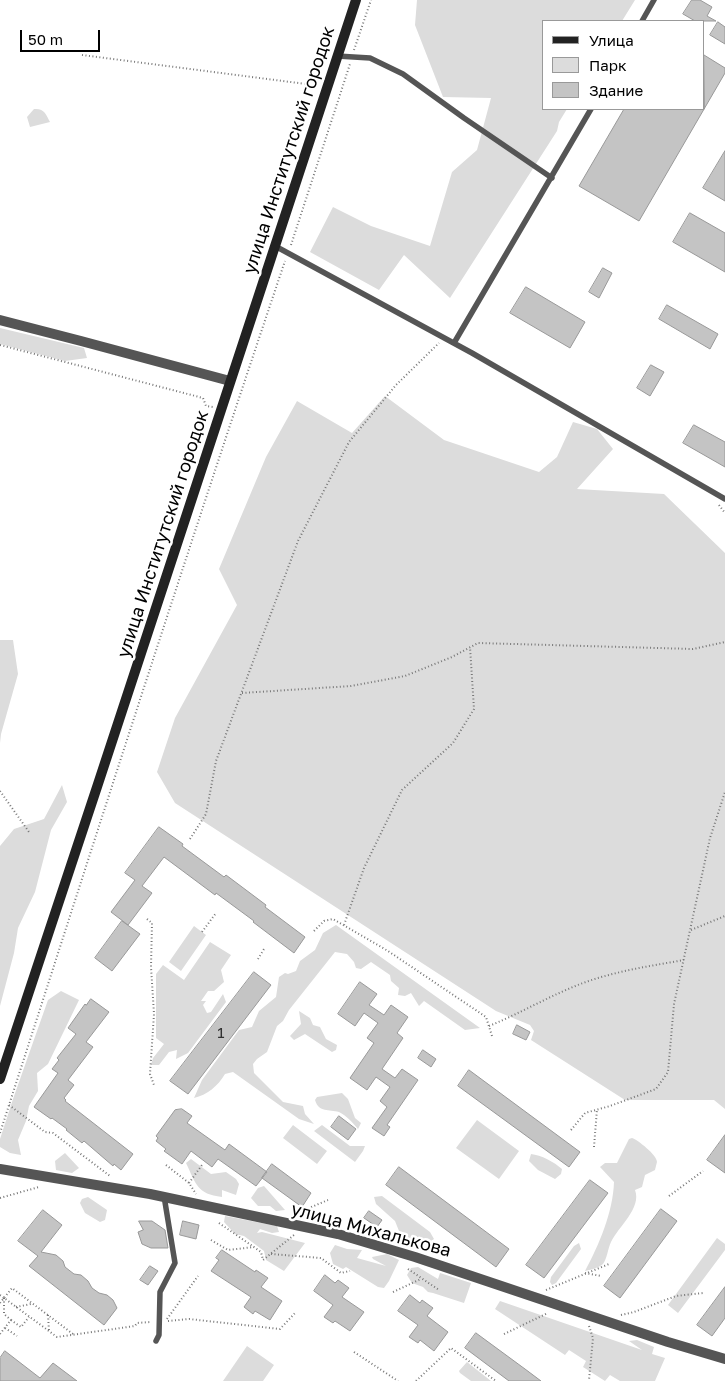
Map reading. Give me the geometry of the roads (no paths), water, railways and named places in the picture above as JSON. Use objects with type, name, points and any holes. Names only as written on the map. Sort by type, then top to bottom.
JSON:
[{"type":"street","name":"улица Институтский городок","points":[[0,1079],[356,0]]},
{"type":"street","points":[[0,320],[230,381]]},
{"type":"street","name":"улица Михалькова","points":[[0,1169],[164,1196],[338,1234],[416,1256],[679,1346],[725,1359]]},
{"type":"lane","points":[[643,20],[654,0]]},
{"type":"lane","points":[[338,56],[370,58],[403,74],[552,178]]},
{"type":"lane","points":[[454,343],[590,110]]},
{"type":"lane","points":[[275,246],[454,343],[725,499]]},
{"type":"lane","points":[[156,1341],[159,1335],[160,1292],[175,1263],[164,1196]]}]
